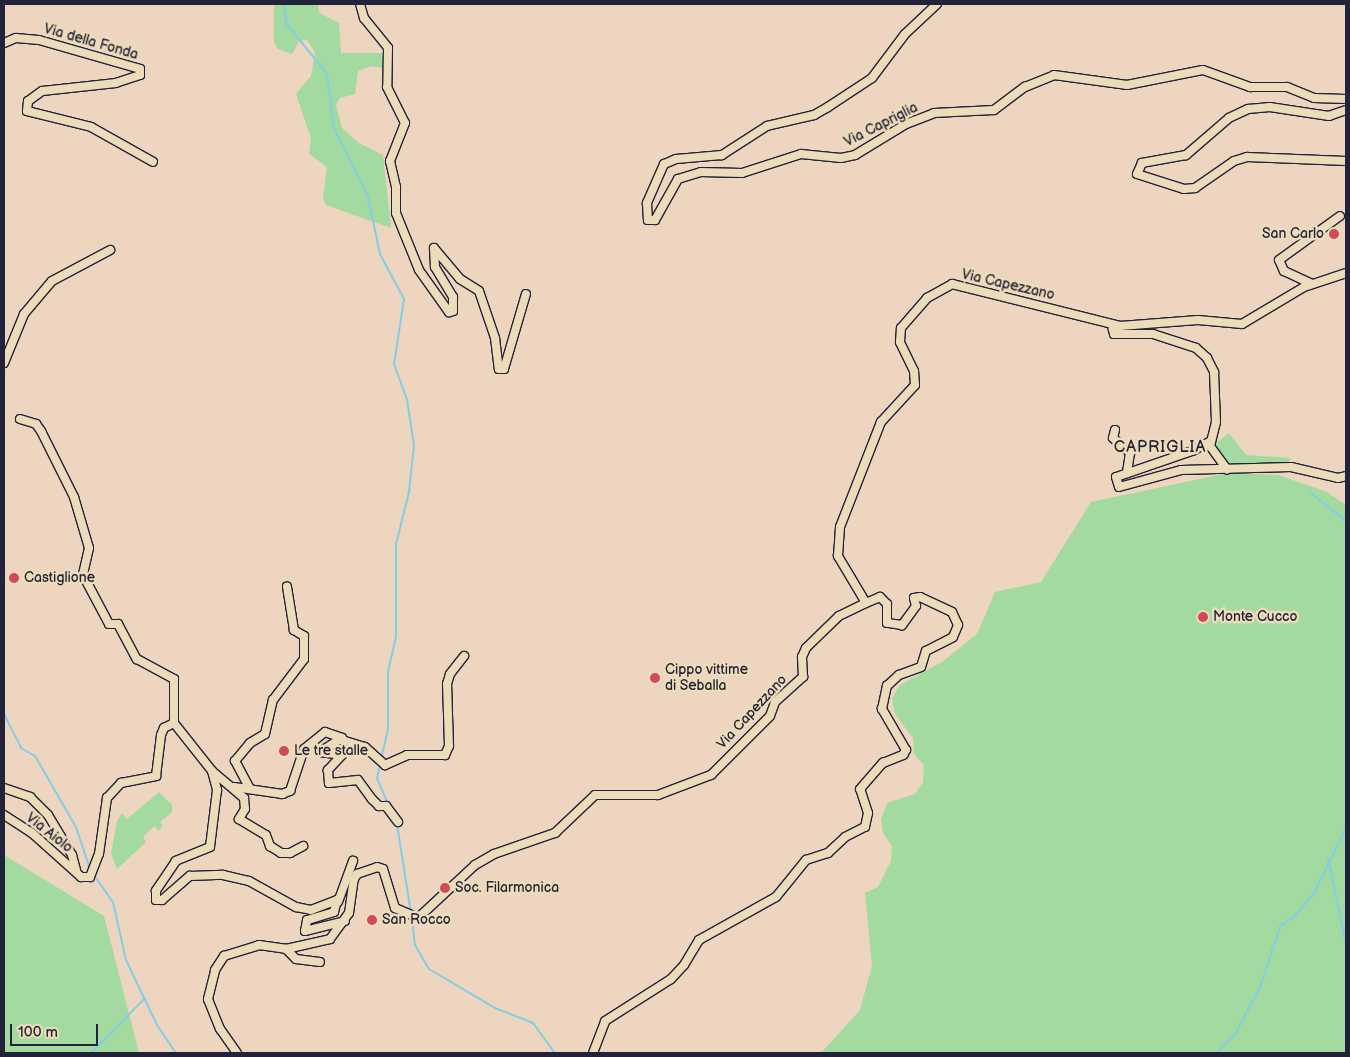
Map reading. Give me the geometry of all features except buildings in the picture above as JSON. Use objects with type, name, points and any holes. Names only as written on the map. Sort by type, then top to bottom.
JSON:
[{"type":"street","points":[[360,4],[364,18],[388,48],[387,87],[405,123],[390,161],[396,187],[396,213],[419,270],[449,312],[453,311],[452,292],[435,267],[434,248],[460,279],[479,291],[495,338],[499,369],[504,369],[526,294]]},
{"type":"street","name":"Via Capriglia","points":[[937,4],[905,34],[872,78],[828,107],[814,115],[767,126],[722,155],[676,159],[664,164],[646,203],[648,220],[656,220],[678,179],[701,172],[742,172],[795,155],[855,155],[906,124],[934,113],[994,110],[1025,88],[1054,75],[1127,85],[1204,70],[1250,87],[1287,87],[1314,98],[1346,99]]},
{"type":"street","name":"Via della Fonda","points":[[4,43],[16,38],[39,40],[140,69],[140,75],[116,83],[42,92],[28,101],[27,111],[91,126],[154,162]]},
{"type":"street","points":[[1346,110],[1329,116],[1281,108],[1248,109],[1229,118],[1186,155],[1142,163],[1137,174],[1184,189],[1195,188],[1234,161],[1248,158],[1280,156],[1332,163],[1346,161]]},
{"type":"street","points":[[1312,284],[1284,271],[1279,260],[1340,216]]},
{"type":"street","points":[[4,363],[24,314],[52,281],[110,250]]},
{"type":"street","points":[[1228,469],[1210,446],[1216,422],[1214,372],[1208,358],[1196,348],[1153,334],[1117,335],[1113,329],[1120,326],[1198,320],[1248,323],[1280,300],[1312,284],[1346,273]]},
{"type":"street","name":"Via Capezzano","points":[[345,921],[354,898],[354,879],[366,870],[383,869],[395,908],[418,918],[475,865],[494,854],[555,833],[595,795],[658,795],[711,775],[770,716],[786,690],[803,677],[802,657],[806,648],[839,616],[866,603],[838,556],[840,527],[881,422],[915,385],[914,372],[900,342],[901,328],[915,309],[952,284],[1120,326]]},
{"type":"street","points":[[20,419],[29,420],[41,431],[74,497],[89,548],[83,576],[109,624],[118,624],[137,659],[174,679],[174,723],[212,771],[234,787],[247,803],[239,819],[266,835],[270,846],[290,853],[303,846]]},
{"type":"street","points":[[1115,430],[1113,438],[1130,454],[1126,473]]},
{"type":"street","points":[[1211,441],[1116,477],[1120,487],[1181,470],[1291,467],[1338,478],[1346,476]]},
{"type":"street","points":[[250,788],[235,761],[250,743],[266,734],[273,700],[304,659],[304,636],[294,630],[287,587]]},
{"type":"street","points":[[593,1053],[606,1021],[671,979],[709,932],[776,897],[806,860],[828,853],[845,837],[865,827],[868,813],[860,789],[883,763],[903,755],[906,750],[882,709],[887,686],[899,674],[921,667],[926,651],[953,637],[958,625],[952,612],[920,597],[914,598],[916,606],[902,625],[887,623],[887,604],[880,597],[866,603]]},
{"type":"street","points":[[234,787],[282,794],[290,791],[304,749],[310,740],[326,732],[342,740],[365,747],[385,764],[407,755],[444,755],[449,746],[447,684],[450,674],[464,656]]},
{"type":"street","points":[[4,788],[30,797],[48,815],[72,855],[77,872],[90,877],[95,870],[107,798],[121,784],[156,776],[161,735],[164,728],[174,723]]},
{"type":"street","points":[[342,740],[320,752],[342,755],[328,770],[329,783],[358,780],[379,806],[386,806],[398,822]]},
{"type":"street","points":[[212,771],[217,790],[210,847],[176,861],[156,891],[156,900],[162,900],[190,876],[200,874],[249,881],[296,908],[311,910],[332,899],[338,902]]},
{"type":"street","name":"Via Aiolo","points":[[4,815],[32,833],[77,872]]},
{"type":"street","points":[[345,921],[316,931],[303,928],[307,920],[334,912],[353,861]]},
{"type":"street","points":[[237,1053],[220,1029],[208,1000],[215,970],[224,956],[259,945],[286,949],[324,942],[345,921]]},
{"type":"street","points":[[286,949],[296,959],[320,962]]},
{"type":"green space","points":[[274,4],[318,4],[319,13],[339,23],[341,53],[383,53],[384,68],[372,66],[358,71],[355,94],[340,98],[336,105],[342,128],[359,143],[383,155],[391,228],[326,205],[323,198],[327,167],[309,154],[311,138],[296,94],[311,76],[315,52],[307,40],[299,41],[292,54],[278,49],[274,42]]},
{"type":"green space","points":[[1229,433],[1246,455],[1291,458],[1287,466],[1230,467],[1212,446]]},
{"type":"green space","points":[[1228,473],[1278,475],[1327,492],[1346,505],[1346,1053],[821,1053],[860,1010],[872,966],[865,893],[878,887],[891,861],[892,846],[883,833],[881,819],[887,803],[915,794],[923,782],[924,765],[914,754],[913,738],[895,714],[892,698],[900,685],[942,662],[977,634],[995,592],[1041,582],[1091,502]]},
{"type":"green space","points":[[159,792],[172,805],[172,812],[160,822],[163,826],[159,831],[154,826],[143,837],[146,842],[117,869],[111,853],[117,821],[122,813],[127,819]]},
{"type":"green space","points":[[4,855],[104,916],[139,1053],[4,1053]]},
{"type":"waterway","points":[[284,4],[286,23],[327,74],[334,129],[368,197],[380,254],[404,299],[394,364],[407,400],[414,445],[409,492],[396,544],[396,637],[388,672],[388,729],[381,759]]},
{"type":"waterway","points":[[1311,493],[1346,521]]},
{"type":"waterway","points":[[4,714],[21,748],[35,756],[76,827],[90,869]]},
{"type":"waterway","points":[[380,764],[377,778],[388,804]]},
{"type":"waterway","points":[[397,824],[411,913]]},
{"type":"waterway","points":[[1217,1053],[1236,1033],[1260,987],[1280,926],[1295,916],[1314,893],[1346,828]]},
{"type":"waterway","points":[[1328,858],[1346,944]]},
{"type":"waterway","points":[[96,878],[113,902],[126,960],[157,1025],[176,1053]]},
{"type":"waterway","points":[[412,918],[415,945],[429,969],[495,1008],[533,1023],[555,1053]]},
{"type":"waterway","points":[[91,1053],[145,998]]},
{"type":"place","name":"San Carlo","points":[[1334,234]]},
{"type":"place","name":"Castiglione","points":[[14,578]]},
{"type":"place","name":"Monte Cucco","points":[[1203,617]]},
{"type":"place","name":"Cippo vittime di Seballa","points":[[655,678]]},
{"type":"place","name":"Le tre stalle","points":[[284,751]]},
{"type":"place","name":"Soc. Filarmonica","points":[[445,888]]},
{"type":"place","name":"San Rocco","points":[[372,920]]},
{"type":"district","name":"CAPRIGLIA","points":[[1160,448]]}]
